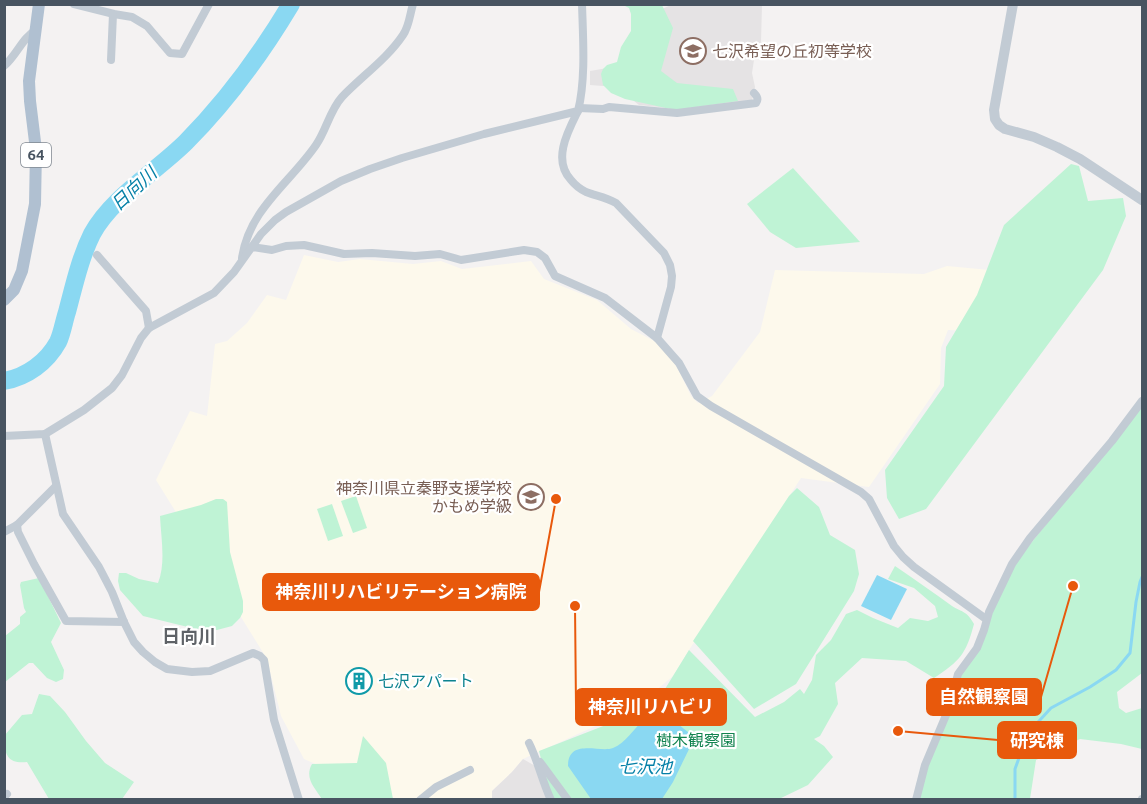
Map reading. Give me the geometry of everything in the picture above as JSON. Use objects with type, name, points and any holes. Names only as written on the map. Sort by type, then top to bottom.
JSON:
[{"type":"main road","name":"64","points":[[4,300],[14,290],[22,271],[34,204],[36,150],[29,81],[39,4]]},
{"type":"street","points":[[74,4],[132,17],[147,26],[170,53],[182,54],[209,4]]},
{"type":"street","points":[[241,262],[244,244],[262,208],[317,144],[340,99],[384,58],[405,33],[413,4]]},
{"type":"street","points":[[582,4],[583,56],[578,109],[563,148],[564,168],[576,186],[616,203],[664,254],[670,265],[672,276],[657,338]]},
{"type":"street","points":[[1013,4],[994,110],[999,124],[1005,129],[1034,137],[1072,155],[1143,200]]},
{"type":"street","points":[[113,14],[115,54]]},
{"type":"street","points":[[4,66],[28,34],[36,30]]},
{"type":"street","points":[[4,436],[45,434],[84,410],[112,388],[149,328],[214,293],[268,227],[286,212],[341,181],[370,168],[578,109],[609,107],[677,113],[756,103],[758,100],[754,93]]},
{"type":"street","points":[[252,247],[272,250],[304,245],[344,254],[415,256],[440,254],[461,260],[524,250],[537,252],[545,258],[555,276],[605,298],[657,338],[679,363],[697,396],[861,492],[869,499],[894,546],[903,557],[986,620]]},
{"type":"street","points":[[97,255],[146,311],[149,328]]},
{"type":"street","points":[[916,800],[925,765],[949,708],[958,674],[977,648],[1000,586],[1012,564],[1030,538],[1143,401]]},
{"type":"street","points":[[45,434],[63,514],[99,567],[134,642],[143,652],[167,669],[192,672],[210,671],[253,653],[264,660],[274,720],[299,800]]},
{"type":"street","points":[[4,532],[16,525],[56,486]]},
{"type":"street","points":[[16,525],[34,564],[66,621],[124,622]]},
{"type":"street","points":[[529,743],[568,800]]},
{"type":"street","points":[[536,756],[545,788],[551,800]]},
{"type":"street","points":[[420,800],[436,787],[470,770]]},
{"type":"shaded area","name":"七沢希望の丘初等学校","points":[[671,5],[762,5],[761,42],[752,73],[755,87],[752,101],[677,109],[639,105],[617,87],[590,85],[590,71],[619,66],[651,14]]},
{"type":"shaded area","points":[[304,255],[338,262],[360,259],[413,264],[441,261],[462,269],[531,261],[544,279],[597,300],[631,329],[658,343],[676,365],[691,396],[698,403],[712,396],[760,332],[775,270],[924,274],[947,266],[1000,271],[972,331],[948,330],[941,348],[940,384],[869,487],[801,478],[673,676],[635,708],[523,759],[492,791],[492,799],[396,799],[304,759],[281,716],[267,659],[156,480],[190,411],[207,416],[215,344],[227,341],[247,323],[267,295],[286,300]]},
{"type":"shaded area","points":[[523,759],[537,767],[547,799],[492,799],[492,791]]},
{"type":"green space","points":[[623,5],[662,5],[673,28],[661,71],[677,83],[733,89],[738,101],[675,110],[625,99],[611,93],[603,85],[601,74],[607,65],[617,62],[621,47],[631,31],[631,14],[629,8]]},
{"type":"green space","points":[[1071,164],[1079,166],[1088,201],[1123,198],[1126,216],[1103,270],[926,509],[899,519],[887,498],[885,470],[944,386],[946,347],[977,295],[1004,225]]},
{"type":"green space","points":[[793,168],[860,242],[796,248],[770,232],[747,204]]},
{"type":"green space","points":[[1142,405],[1142,673],[1117,692],[1119,708],[1126,713],[1142,708],[1142,749],[1080,739],[1036,760],[1030,799],[919,800],[927,764],[961,674],[1015,563]]},
{"type":"green space","points":[[797,488],[819,507],[830,535],[855,550],[859,574],[854,591],[796,684],[754,709],[693,641],[789,496]]},
{"type":"green space","points":[[356,496],[367,528],[353,533],[341,501]]},
{"type":"green space","points":[[216,499],[223,499],[227,502],[230,552],[243,601],[243,612],[240,618],[232,626],[217,630],[196,629],[143,616],[120,590],[119,573],[158,583],[162,559],[160,516]]},
{"type":"green space","points":[[332,504],[343,536],[328,541],[317,509]]},
{"type":"green space","name":"樹木観察園","points":[[895,566],[969,616],[974,624],[968,643],[961,656],[934,678],[906,661],[862,658],[835,683],[838,704],[820,736],[814,739],[833,757],[808,785],[779,799],[555,799],[549,790],[539,751],[629,716],[649,704],[665,689],[689,650],[755,717],[784,702],[800,689],[804,694],[812,680],[816,655],[831,640],[846,614],[857,610],[898,628],[910,618],[928,621],[938,617],[935,606],[914,588],[888,579]]},
{"type":"green space","points":[[39,578],[61,623],[51,642],[64,670],[63,679],[56,682],[47,678],[33,663],[29,663],[5,682],[5,636],[20,624],[20,617],[26,612],[20,585],[21,582]]},
{"type":"green space","points":[[39,694],[50,696],[105,763],[134,782],[122,799],[49,799],[27,762],[15,761],[8,756],[5,735],[22,715],[32,714]]},
{"type":"green space","points":[[363,736],[386,763],[393,799],[322,799],[310,778],[312,764],[357,763]]},
{"type":"water","points":[[877,575],[907,589],[891,620],[861,606]]},
{"type":"water","name":"七沢池","points":[[667,705],[677,712],[674,721],[693,736],[693,741],[662,799],[591,799],[568,766],[569,757],[573,752],[586,748],[607,749],[618,746],[644,720]]},
{"type":"waterway","name":"日向川","points":[[4,381],[36,368],[48,356],[58,342],[62,331],[78,272],[92,234],[111,208],[186,142],[229,94],[268,41],[291,4]]},
{"type":"waterway","points":[[1015,800],[1015,769],[1028,733],[1051,708],[1116,670],[1130,653],[1136,602],[1142,577]]},
{"type":"place","name":"七沢希望の丘初等学校","points":[[693,51]]},
{"type":"place","name":"神奈川県立秦野支援学校 かもめ学級","points":[[531,497]]},
{"type":"place","name":"神奈川リハビリテーション病院","points":[[556,499]]},
{"type":"place","name":"自然観察園","points":[[1073,586]]},
{"type":"place","name":"神奈川リハビリ","points":[[575,606]]},
{"type":"place","name":"七沢アパート","points":[[359,681]]},
{"type":"place","name":"研究棟","points":[[898,731]]},
{"type":"district","name":"日向川","points":[[189,637]]}]
